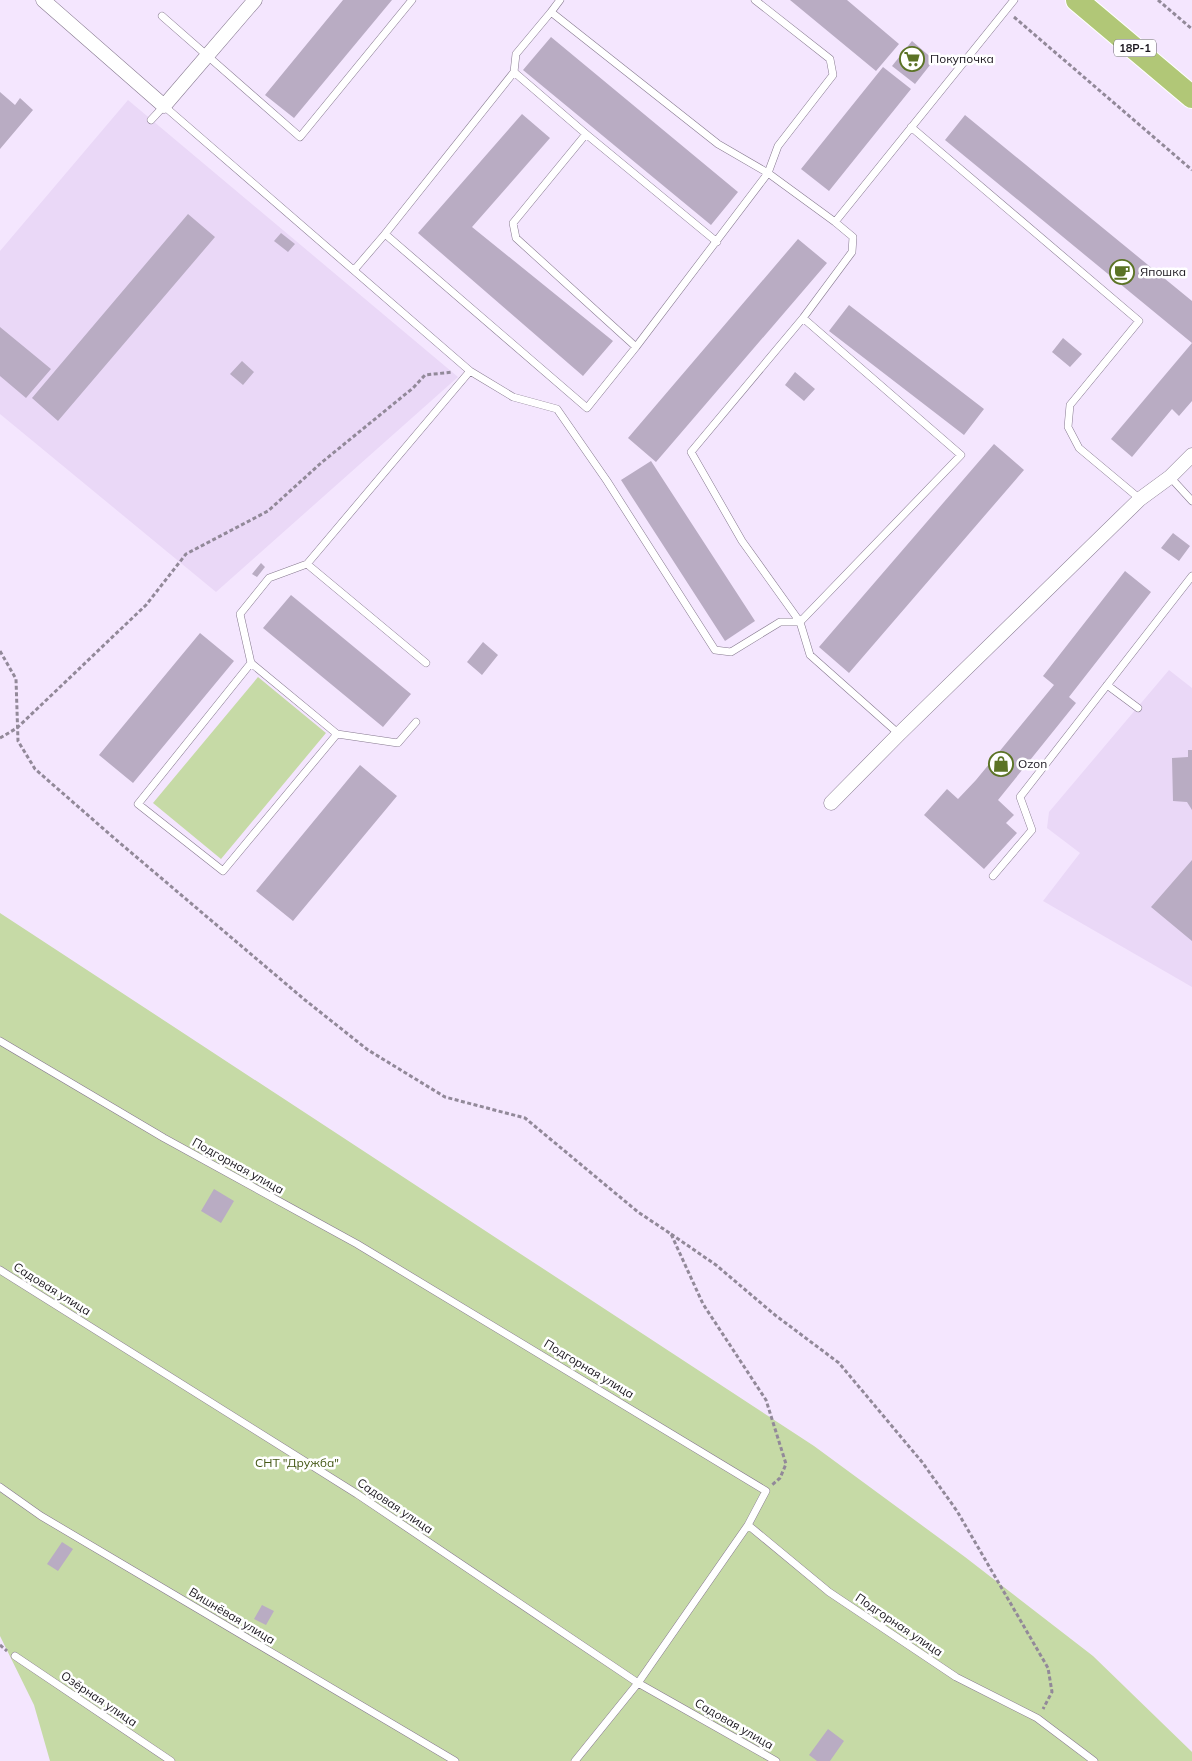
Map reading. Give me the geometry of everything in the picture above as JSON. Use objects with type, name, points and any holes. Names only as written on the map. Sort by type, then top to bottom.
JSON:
[{"type":"main road","name":"18Р-1","points":[[1077,0],[1192,96]]},
{"type":"street","points":[[43,0],[164,106],[255,0]]},
{"type":"street","points":[[831,803],[898,734],[1140,499],[1170,477],[1192,455]]},
{"type":"lane","points":[[162,16],[300,137],[412,0]]},
{"type":"lane","points":[[354,269],[385,234],[514,72],[516,54],[560,0]]},
{"type":"lane","points":[[385,234],[587,408],[717,242],[768,173],[778,146],[833,75],[830,59],[755,0]]},
{"type":"lane","points":[[835,222],[1014,0]]},
{"type":"lane","points":[[551,12],[718,144],[768,173],[853,237],[852,252],[803,318],[691,452],[742,541],[800,622],[810,655],[898,734]]},
{"type":"lane","points":[[514,72],[717,242]]},
{"type":"lane","points":[[151,120],[164,106],[470,371],[512,397],[557,409],[607,481],[715,650],[731,652],[780,622],[800,622],[961,455],[803,318]]},
{"type":"lane","points":[[911,127],[1139,321],[1070,404],[1068,427],[1079,448],[1140,499]]},
{"type":"lane","points":[[586,134],[513,223],[516,238],[636,347]]},
{"type":"lane","points":[[416,722],[398,743],[337,734],[251,663],[240,614],[269,578],[308,564],[470,371]]},
{"type":"lane","points":[[1170,477],[1192,501]]},
{"type":"lane","points":[[308,564],[426,663]]},
{"type":"lane","points":[[993,876],[1032,830],[1020,797],[1192,576]]},
{"type":"lane","points":[[251,663],[138,804],[223,871],[337,734]]},
{"type":"lane","points":[[1107,685],[1138,708]]},
{"type":"lane","name":"Подгорная улица","points":[[0,1042],[164,1138],[357,1244],[766,1491]]},
{"type":"lane","name":"Садовая улица","points":[[0,1270],[357,1494],[638,1683],[776,1761]]},
{"type":"lane","name":"Вишнёвая улица","points":[[0,1488],[41,1516],[454,1761]]},
{"type":"lane","points":[[575,1761],[638,1683],[748,1525],[766,1491]]},
{"type":"lane","name":"Подгорная улица","points":[[748,1525],[829,1592],[956,1678],[1037,1718],[1094,1761]]},
{"type":"lane","name":"Озёрная улица","points":[[15,1656],[171,1761]]},
{"type":"path","points":[[1158,0],[1192,29]]},
{"type":"path","points":[[1006,10],[1192,170]]},
{"type":"path","points":[[0,738],[17,728],[146,605],[186,554],[268,511],[321,463],[413,388],[425,375],[470,371]]},
{"type":"path","points":[[0,651],[16,679],[18,741],[35,769],[305,1000],[368,1050],[445,1097],[525,1118],[638,1212],[716,1265],[838,1363],[922,1462],[957,1511],[1048,1668],[1052,1692],[1037,1718]]},
{"type":"path","points":[[671,1234],[703,1304],[766,1400],[786,1464],[780,1478],[766,1491]]},
{"type":"shaded area","points":[[128,100],[458,377],[216,592],[0,414],[0,251]]},
{"type":"shaded area","points":[[1169,670],[1192,688],[1192,987],[1043,901],[1080,853],[1047,828],[1049,812]]},
{"type":"green space","points":[[258,677],[326,733],[221,859],[153,803]]},
{"type":"green space","name":"СНТ \"Дружба\"","points":[[0,913],[814,1446],[965,1557],[1093,1656],[1192,1752],[1192,1761],[50,1761],[34,1705],[0,1636]]},
{"type":"building","points":[[343,0],[392,0],[294,118],[265,95]]},
{"type":"building","points":[[790,0],[847,0],[899,44],[876,71]]},
{"type":"building","points":[[551,37],[738,192],[711,225],[523,70]]},
{"type":"building","points":[[912,41],[934,60],[915,84],[892,66]]},
{"type":"building","points":[[883,67],[911,89],[829,191],[801,169]]},
{"type":"building","points":[[0,92],[15,105],[20,98],[33,110],[0,149]]},
{"type":"building","points":[[522,114],[550,138],[472,227],[613,341],[583,376],[418,233]]},
{"type":"building","points":[[965,115],[1192,301],[1192,343],[945,140]]},
{"type":"building","points":[[188,214],[215,237],[58,421],[32,398]]},
{"type":"building","points":[[281,233],[295,244],[288,252],[274,241]]},
{"type":"building","points":[[798,239],[827,263],[656,462],[628,438]]},
{"type":"building","points":[[849,305],[984,409],[964,435],[829,331]]},
{"type":"building","points":[[0,327],[51,369],[26,398],[0,376]]},
{"type":"building","points":[[1063,338],[1082,354],[1070,367],[1052,352]]},
{"type":"building","points":[[1192,343],[1192,401],[1179,416],[1172,409],[1132,457],[1111,439]]},
{"type":"building","points":[[242,361],[254,372],[243,385],[230,374]]},
{"type":"building","points":[[795,372],[815,389],[804,401],[785,385]]},
{"type":"building","points":[[994,444],[1024,470],[849,673],[819,647]]},
{"type":"building","points":[[651,461],[755,621],[725,641],[621,480]]},
{"type":"building","points":[[1173,533],[1190,546],[1179,561],[1161,548]]},
{"type":"building","points":[[261,563],[265,567],[257,577],[252,574]]},
{"type":"building","points":[[1125,571],[1151,592],[1069,697],[1076,703],[998,800],[1014,815],[1006,823],[1017,833],[984,869],[924,815],[947,789],[958,799],[976,780],[1054,685],[1043,676]]},
{"type":"building","points":[[291,595],[411,694],[383,727],[263,628]]},
{"type":"building","points":[[200,633],[234,661],[133,783],[99,755]]},
{"type":"building","points":[[483,642],[498,655],[482,675],[467,662]]},
{"type":"building","points":[[1188,750],[1192,750],[1192,810],[1187,802],[1173,801],[1172,758],[1188,757]]},
{"type":"building","points":[[360,765],[397,796],[293,921],[256,891]]},
{"type":"building","points":[[1192,860],[1192,941],[1151,907]]},
{"type":"building","points":[[214,1189],[234,1201],[221,1223],[201,1211]]},
{"type":"building","points":[[62,1542],[73,1549],[58,1571],[47,1564]]},
{"type":"building","points":[[262,1605],[274,1611],[266,1625],[254,1619]]},
{"type":"building","points":[[828,1729],[844,1741],[830,1761],[817,1761],[809,1755]]},
{"type":"place","name":"Покупочка","points":[[912,59]]},
{"type":"place","name":"Япошка","points":[[1122,272]]},
{"type":"place","name":"Ozon","points":[[1001,764]]}]
